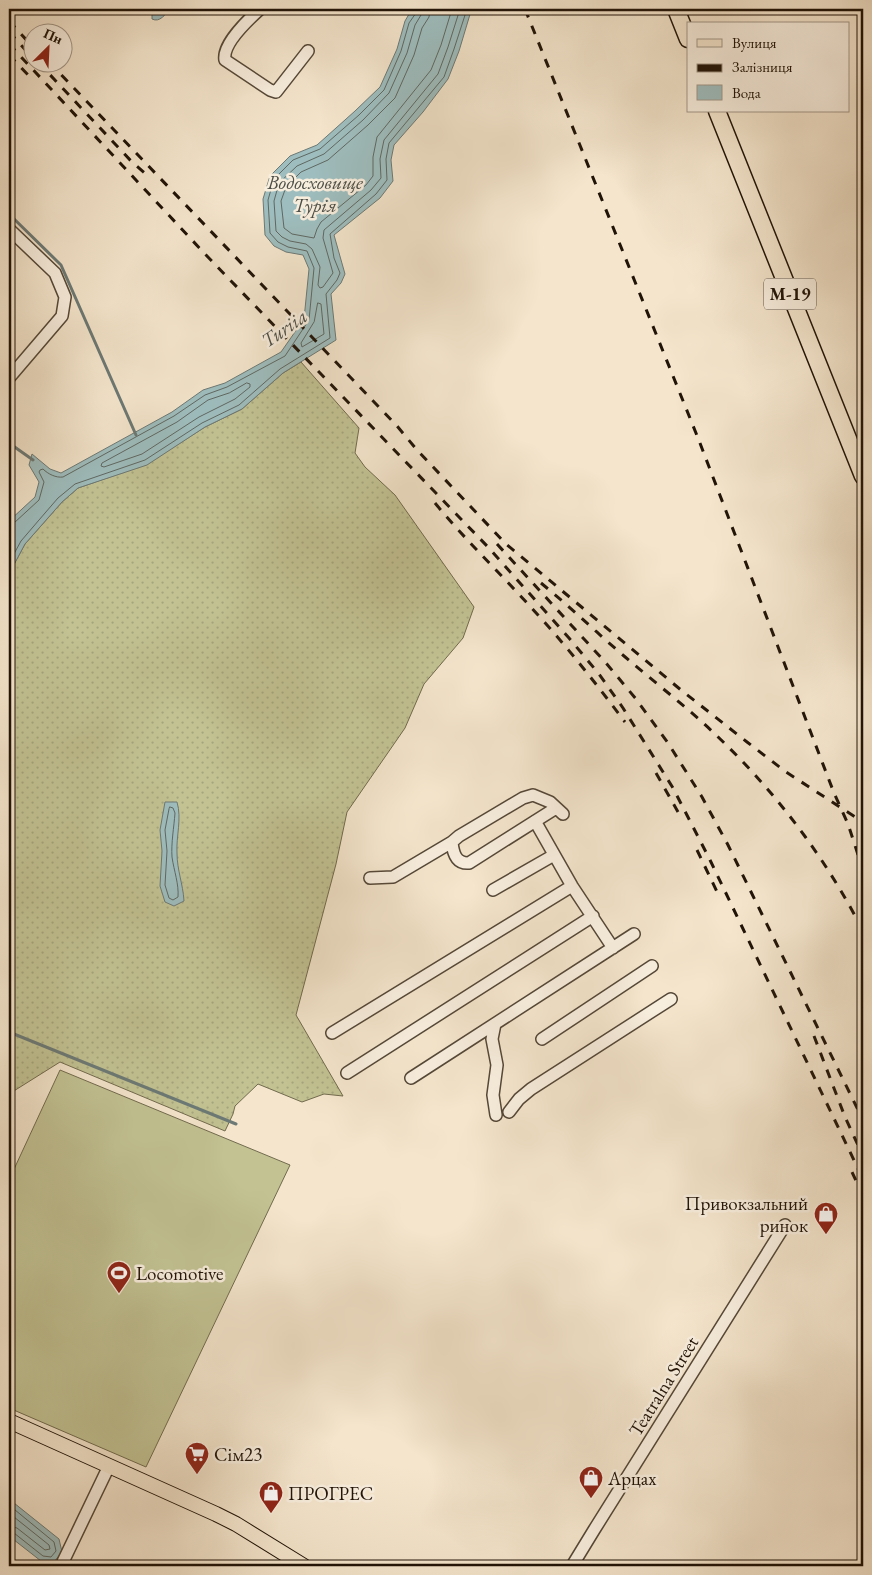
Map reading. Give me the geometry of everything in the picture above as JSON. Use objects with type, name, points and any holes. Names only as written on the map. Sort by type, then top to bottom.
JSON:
[{"type":"highway","points":[[676,9],[687,36]]},
{"type":"highway","name":"М-19","points":[[717,112],[863,476]]},
{"type":"main road","points":[[9,1421],[229,1521],[304,1566]]},
{"type":"street","points":[[260,9],[238,32],[227,47],[224,54],[225,60],[276,92],[308,51]]},
{"type":"street","points":[[9,229],[55,273],[65,297],[62,316],[9,378]]},
{"type":"street","points":[[370,878],[393,877],[523,798],[533,795],[541,797],[560,811],[535,821],[469,863],[459,861],[453,851],[452,842]]},
{"type":"street","points":[[535,821],[572,886],[613,948]]},
{"type":"street","points":[[493,890],[554,855]]},
{"type":"street","points":[[332,1033],[572,886]]},
{"type":"street","points":[[347,1073],[593,916]]},
{"type":"street","points":[[411,1078],[634,934]]},
{"type":"street","points":[[542,1039],[652,966]]},
{"type":"street","points":[[509,1112],[530,1089],[671,999]]},
{"type":"street","points":[[495,1024],[492,1039],[497,1065],[493,1095],[496,1115]]},
{"type":"street","name":"Teatralna Street","points":[[572,1566],[785,1225]]},
{"type":"street","points":[[61,1566],[109,1466]]},
{"type":"green space","points":[[301,362],[359,428],[355,453],[365,467],[395,495],[474,607],[463,638],[424,684],[405,728],[347,812],[336,864],[296,1015],[343,1096],[324,1094],[302,1102],[258,1084],[235,1106],[225,1131],[60,1062],[9,1094],[9,573],[25,544],[62,502],[78,488],[147,464],[205,427],[242,409],[283,373]]},
{"type":"green space","name":"Locomotive","points":[[60,1070],[290,1165],[146,1467],[9,1408],[9,1180]]},
{"type":"water","points":[[158,9],[171,9],[160,19],[152,19],[152,15]]},
{"type":"water","name":"Водосховище Турія","points":[[412,9],[474,9],[471,11],[448,79],[423,112],[394,145],[391,160],[393,181],[380,198],[334,235],[345,274],[341,283],[331,294],[336,340],[283,373],[242,409],[205,427],[147,465],[78,488],[62,502],[25,544],[9,574],[9,521],[35,497],[39,482],[29,465],[32,454],[50,469],[61,473],[172,412],[203,390],[225,383],[281,352],[304,319],[309,269],[303,255],[286,252],[274,246],[265,235],[263,199],[270,176],[290,156],[317,145],[380,87],[397,49],[405,21]]},
{"type":"water","points":[[165,802],[177,802],[179,815],[177,859],[184,901],[174,906],[165,902],[160,886],[162,851],[160,830]]},
{"type":"water","points":[[9,1499],[59,1539],[62,1552],[53,1563],[41,1561],[9,1536]]},
{"type":"waterway","points":[[9,214],[61,265],[136,435]]},
{"type":"waterway","points":[[9,443],[33,460]]},
{"type":"waterway","points":[[9,1032],[236,1124]]},
{"type":"railway","points":[[525,9],[698,438],[834,793],[848,824],[863,870]]},
{"type":"railway","points":[[9,21],[22,35]]},
{"type":"railway","points":[[9,32],[22,46]]},
{"type":"railway","points":[[9,44],[205,254],[488,547],[599,674],[623,708],[673,788],[710,860],[863,1179]]},
{"type":"railway","points":[[9,55],[31,78]]},
{"type":"railway","points":[[47,72],[132,162],[147,175]]},
{"type":"railway","points":[[59,72],[397,426],[417,450],[506,544],[681,690],[747,742],[786,772],[863,822]]},
{"type":"railway","points":[[435,503],[583,667],[625,722]]},
{"type":"railway","points":[[497,544],[606,663],[636,699],[668,743],[702,797],[728,845],[863,1120]]},
{"type":"railway","points":[[541,583],[705,725],[759,779],[779,802],[816,852],[833,877],[863,931]]},
{"type":"railway","points":[[656,773],[678,812]]},
{"type":"railway","points":[[697,850],[720,898]]},
{"type":"railway","points":[[814,1036],[845,1117],[863,1156]]},
{"type":"railway","points":[[852,1172],[863,1196]]},
{"type":"place","name":"Привокзальний ринок","points":[[826,1235]]},
{"type":"place","name":"Locomotive","points":[[119,1294]]},
{"type":"place","name":"Сім23","points":[[197,1475]]},
{"type":"place","name":"Арцах","points":[[591,1499]]},
{"type":"place","name":"ПРОГРЕС","points":[[271,1514]]},
{"type":"water label","name":"Turiia","points":[[284,328]]}]
